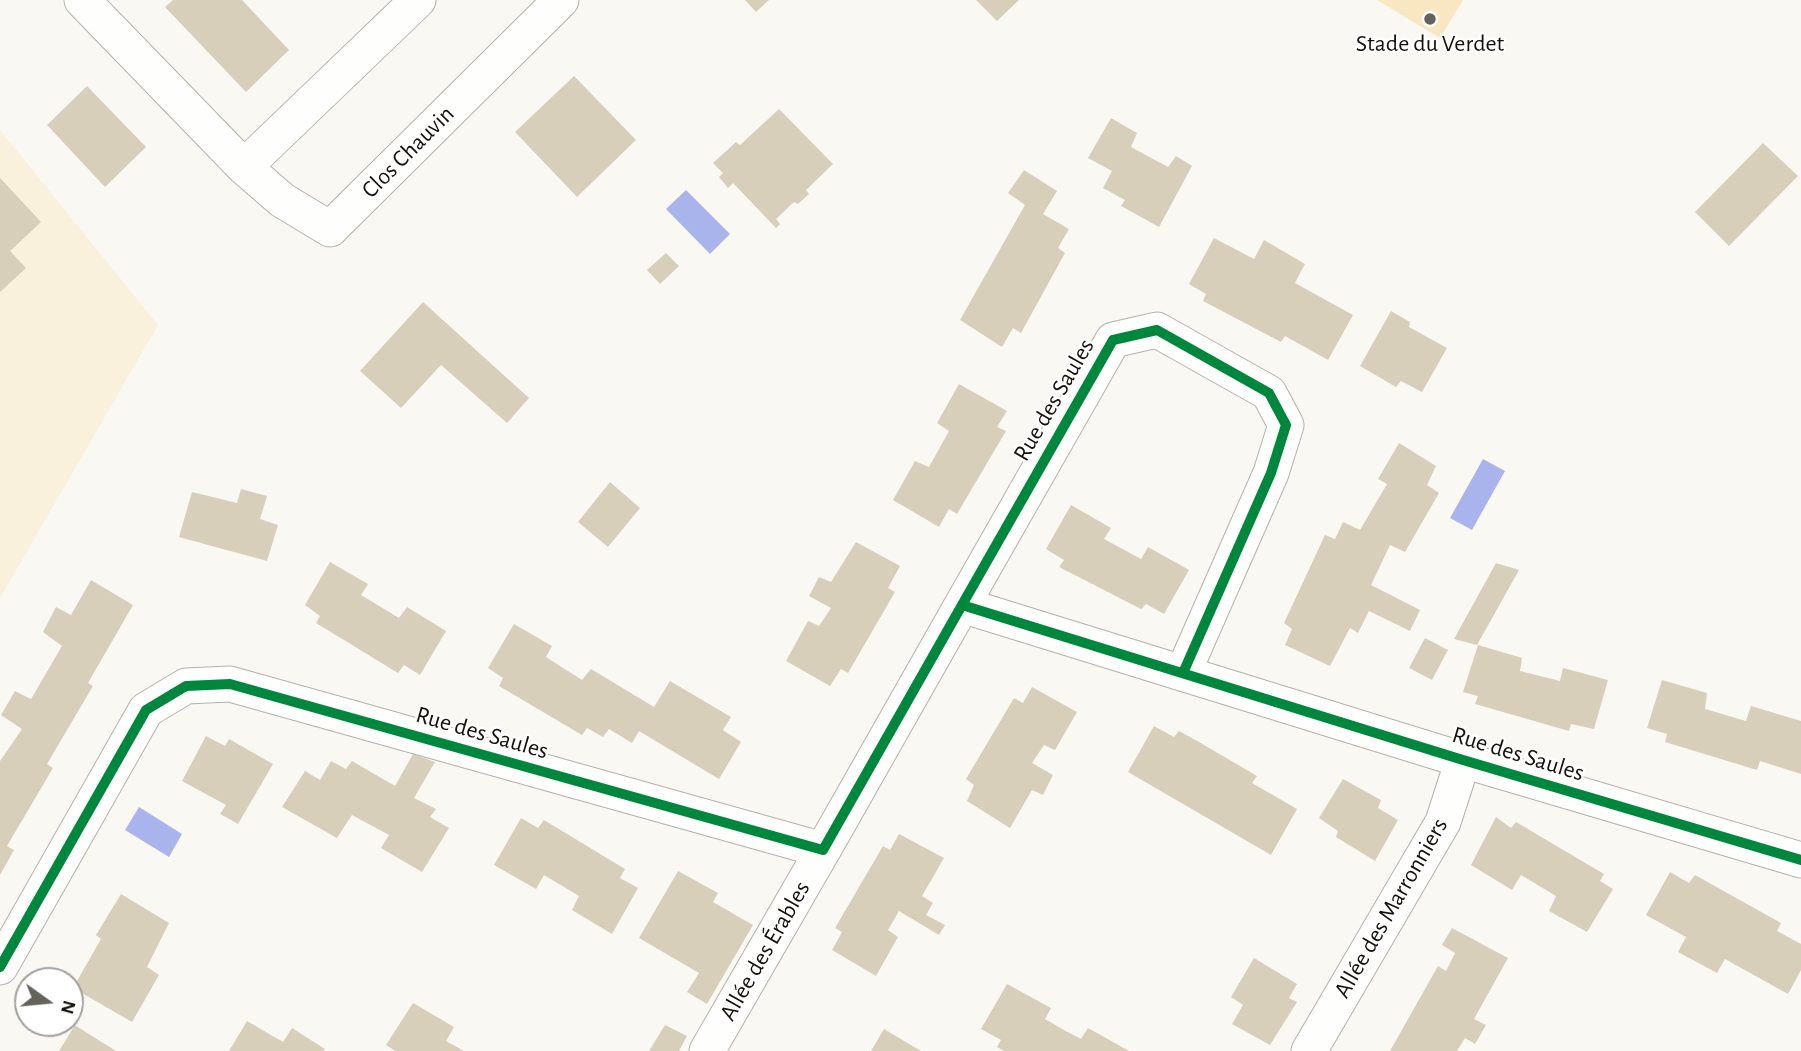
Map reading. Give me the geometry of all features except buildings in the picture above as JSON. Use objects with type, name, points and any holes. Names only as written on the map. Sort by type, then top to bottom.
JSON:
[{"type":"street","name":"Clos Chauvin","points":[[82,0],[244,167],[282,200],[330,229],[561,0]]},
{"type":"street","points":[[244,167],[418,0]]},
{"type":"street","name":"Rue des Saules","points":[[0,967],[146,710],[186,686],[230,684],[823,850],[1113,340],[1157,330],[1269,393],[1286,425],[1271,473],[1183,673]]},
{"type":"street","name":"Rue des Saules","points":[[962,605],[1464,760],[1801,860]]},
{"type":"street","name":"Allée des Marronniers","points":[[1309,1051],[1443,822],[1464,760]]},
{"type":"street","name":"Allée des Érables","points":[[707,1051],[823,850]]},
{"type":"shaded area","name":"Stade du Verdet","points":[[1377,0],[1463,0],[1440,38]]},
{"type":"shaded area","points":[[0,130],[158,325],[0,598]]},
{"type":"water","points":[[686,190],[730,234],[710,254],[666,209]]},
{"type":"water","points":[[1483,459],[1505,471],[1472,530],[1450,518]]},
{"type":"water","points":[[139,807],[182,834],[169,857],[125,830]]},
{"type":"cycle path","points":[[962,605],[1113,340],[1157,330],[1269,393],[1286,425],[1271,473],[1183,673]]},
{"type":"cycle path","points":[[0,967],[146,710],[186,686],[230,684],[823,850],[962,605],[1463,760],[1801,860]]},
{"type":"place","name":"Stade du Verdet","points":[[1430,19]]}]
